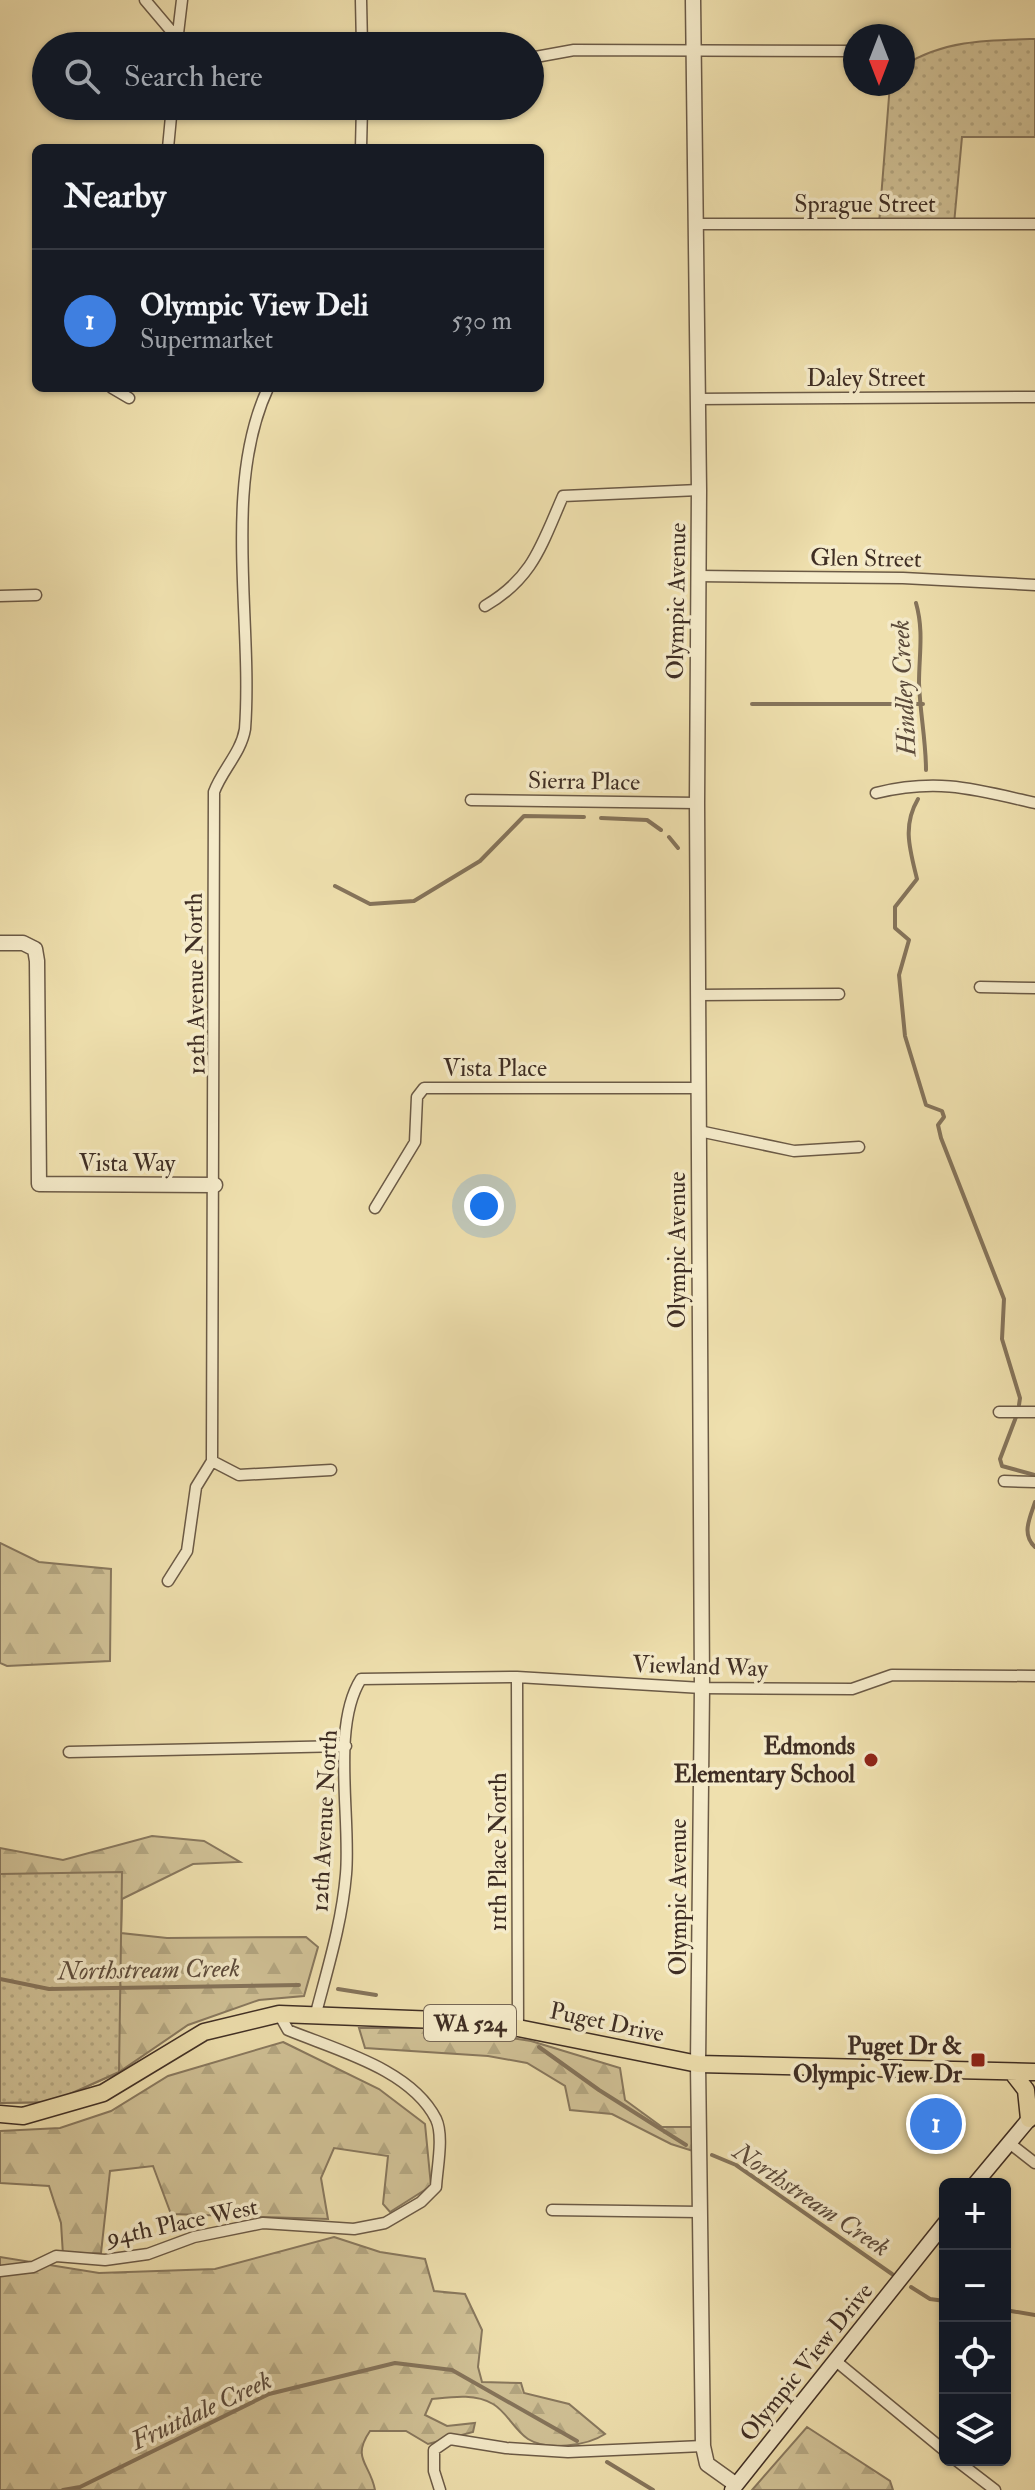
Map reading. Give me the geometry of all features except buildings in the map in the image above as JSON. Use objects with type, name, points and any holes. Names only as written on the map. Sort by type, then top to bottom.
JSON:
[{"type":"main road","name":"Puget Drive","points":[[0,2114],[23,2116],[103,2093],[204,2032],[279,2014],[316,2013],[518,2028],[698,2064],[1035,2072]]},
{"type":"main road","points":[[1012,2072],[1026,2090],[1032,2116]]},
{"type":"street","points":[[145,0],[169,32]]},
{"type":"street","points":[[178,32],[182,0]]},
{"type":"street","points":[[361,0],[362,32]]},
{"type":"street","name":"Olympic Avenue","points":[[693,0],[699,490],[697,803],[702,1688],[698,2064],[703,2446]]},
{"type":"street","points":[[544,55],[574,50],[693,48],[843,51]]},
{"type":"street","points":[[168,144],[171,120]]},
{"type":"street","points":[[361,144],[362,120]]},
{"type":"street","name":"Sprague Street","points":[[696,224],[1035,224]]},
{"type":"street","points":[[119,392],[129,398]]},
{"type":"street","name":"12th Avenue North","points":[[168,1581],[187,1551],[196,1487],[212,1461],[214,792],[239,748],[245,729],[243,478],[250,435],[266,392]]},
{"type":"street","name":"Daley Street","points":[[698,399],[1035,397]]},
{"type":"street","points":[[485,606],[511,590],[531,569],[563,496],[699,490]]},
{"type":"street","name":"Glen Street","points":[[697,576],[903,578],[1035,585]]},
{"type":"street","points":[[0,596],[36,595]]},
{"type":"street","points":[[876,793],[914,784],[961,786],[1035,803]]},
{"type":"street","name":"Sierra Place","points":[[471,800],[697,803]]},
{"type":"street","name":"Vista Way","points":[[0,943],[23,943],[35,949],[39,1184],[215,1185]]},
{"type":"street","points":[[980,987],[1035,988]]},
{"type":"street","points":[[698,995],[839,994]]},
{"type":"street","name":"Vista Place","points":[[375,1208],[415,1142],[417,1097],[424,1088],[700,1088]]},
{"type":"street","points":[[699,1131],[794,1151],[859,1147]]},
{"type":"street","points":[[999,1412],[1035,1412]]},
{"type":"street","points":[[212,1461],[239,1475],[331,1470]]},
{"type":"street","points":[[1004,1481],[1035,1482]]},
{"type":"street","name":"Viewland Way","points":[[361,1679],[517,1677],[702,1688],[852,1689],[892,1675],[1035,1676]]},
{"type":"street","name":"11th Place North","points":[[517,1677],[518,2028]]},
{"type":"street","name":"12th Avenue North","points":[[316,2013],[338,1930],[346,1873],[346,1746],[351,1695],[361,1679]]},
{"type":"street","points":[[69,1752],[346,1746]]},
{"type":"street","name":"94th Place West","points":[[0,2271],[33,2267],[56,2256],[105,2260],[148,2254],[194,2237],[263,2223],[354,2229],[385,2223],[421,2202],[436,2187],[439,2137],[437,2121],[423,2101],[396,2078],[288,2030],[279,2014]]},
{"type":"street","points":[[980,2178],[1032,2116]]},
{"type":"street","points":[[1008,2142],[1035,2163]]},
{"type":"street","points":[[552,2210],[700,2212]]},
{"type":"street","name":"Olympic View Drive","points":[[733,2487],[837,2362],[939,2231]]},
{"type":"street","points":[[837,2362],[939,2446]]},
{"type":"street","points":[[440,2490],[434,2471],[434,2450],[450,2439],[506,2448],[568,2452],[703,2446],[707,2464],[733,2487]]},
{"type":"street","points":[[964,2466],[995,2490]]},
{"type":"green space","points":[[1035,39],[1035,137],[962,137],[954,224],[879,224],[889,96],[915,96],[915,59],[918,57],[950,46]]},
{"type":"green space","points":[[0,1543],[39,1562],[111,1569],[110,1661],[7,1666],[0,1663]]},
{"type":"green space","points":[[152,1836],[204,1841],[240,1862],[193,1864],[122,1899],[121,1933],[167,1938],[306,1937],[318,1947],[304,1996],[259,2000],[188,2025],[119,2072],[52,2102],[0,2103],[0,1848],[63,1860]]},
{"type":"green space","points":[[122,1872],[119,2072],[52,2102],[0,2103],[0,1874]]},
{"type":"green space","points":[[359,2028],[443,2028],[531,2041],[620,2068],[625,2100],[662,2127],[699,2127],[696,2152],[671,2144],[612,2114],[570,2110],[565,2086],[527,2063],[488,2056],[365,2048]]},
{"type":"green space","points":[[283,2042],[379,2089],[425,2124],[431,2186],[390,2212],[383,2204],[388,2156],[334,2148],[321,2178],[328,2219],[171,2214],[153,2166],[110,2171],[101,2253],[63,2255],[61,2223],[49,2186],[0,2183],[0,2131],[60,2128],[111,2111],[168,2076]]},
{"type":"green space","points":[[334,2237],[380,2252],[425,2259],[434,2291],[465,2294],[482,2330],[478,2367],[482,2382],[521,2383],[524,2393],[569,2404],[605,2434],[578,2444],[556,2446],[536,2443],[519,2431],[498,2407],[471,2397],[447,2397],[432,2399],[425,2415],[447,2426],[475,2423],[473,2432],[428,2444],[406,2431],[370,2431],[362,2455],[375,2490],[0,2490],[0,2257],[99,2273],[215,2269]]},
{"type":"green space","points":[[807,2427],[890,2481],[893,2490],[752,2490]]},
{"type":"waterway","name":"Hindley Creek","points":[[916,603],[926,770]]},
{"type":"waterway","points":[[752,704],[923,704]]},
{"type":"waterway","name":"Hindley Creek","points":[[918,799],[909,829],[917,879],[895,907],[895,928],[909,940],[899,975],[905,1036],[926,1105],[942,1111],[944,1117],[938,1125],[941,1138],[1004,1299],[1002,1339],[1020,1398],[1019,1405]]},
{"type":"waterway","name":"Hindley Creek","points":[[335,886],[370,904],[414,901],[480,861],[524,816],[584,817]]},
{"type":"waterway","name":"Hindley Creek","points":[[601,818],[647,820],[661,830]]},
{"type":"waterway","name":"Hindley Creek","points":[[669,837],[678,848]]},
{"type":"waterway","name":"Hindley Creek","points":[[1016,1417],[1000,1459],[1002,1466],[1035,1475]]},
{"type":"waterway","points":[[1035,1502],[1028,1531],[1028,1537],[1035,1547]]},
{"type":"waterway","name":"Northstream Creek","points":[[0,1979],[49,1989],[299,1985]]},
{"type":"waterway","name":"Northstream Creek","points":[[338,1989],[376,1995]]},
{"type":"waterway","name":"Northstream Creek","points":[[539,2047],[599,2090],[686,2145]]},
{"type":"waterway","name":"Northstream Creek","points":[[712,2155],[736,2165],[892,2274]]},
{"type":"waterway","name":"Northstream Creek","points":[[911,2287],[930,2299],[939,2300]]},
{"type":"waterway","name":"Northstream Creek","points":[[1011,2311],[1035,2315]]},
{"type":"waterway","name":"Fruitdale Creek","points":[[63,2490],[80,2487],[269,2394],[395,2363],[452,2370],[577,2441]]},
{"type":"waterway","name":"Fruitdale Creek","points":[[607,2462],[653,2490]]},
{"type":"place","name":"Edmonds Elementary School","points":[[871,1760]]},
{"type":"place","name":"Puget Dr & Olympic View Dr","points":[[978,2060]]},
{"type":"place","name":"Olympic View Deli","points":[[936,2124]]}]
